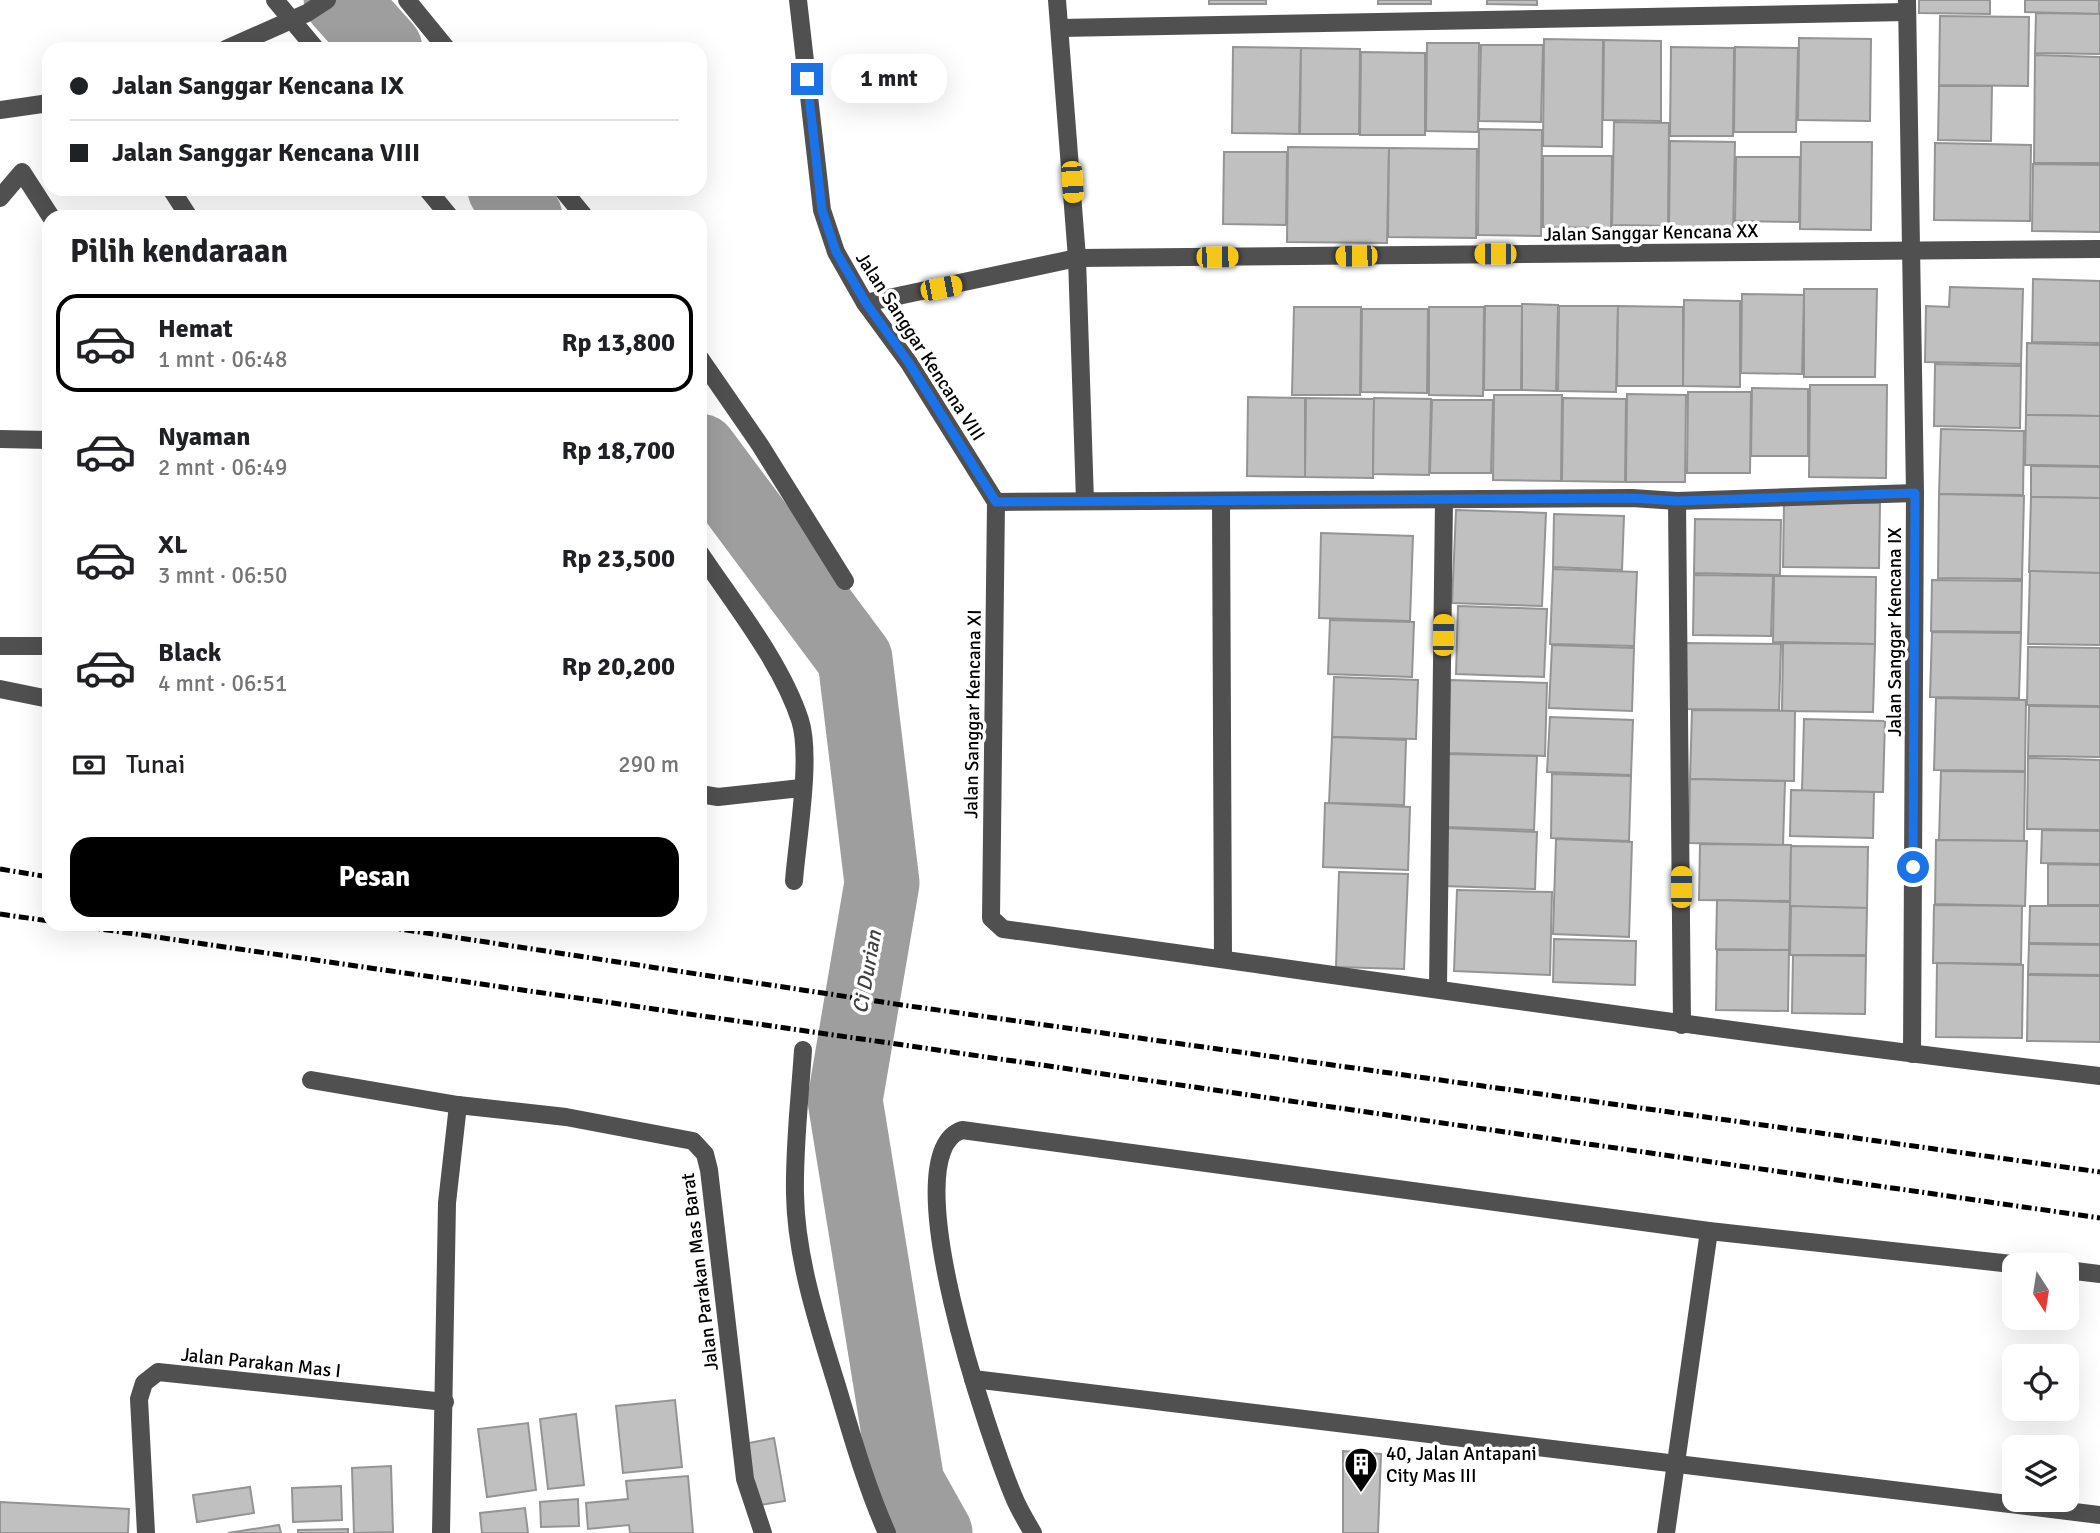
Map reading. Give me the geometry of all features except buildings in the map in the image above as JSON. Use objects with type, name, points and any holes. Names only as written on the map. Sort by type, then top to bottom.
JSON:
[{"type":"street","points":[[275,0],[300,16],[313,42]]},
{"type":"street","points":[[242,42],[300,16],[327,0]]},
{"type":"street","points":[[407,0],[441,42]]},
{"type":"street","name":"Jalan Sanggar Kencana VIII","points":[[798,0],[822,210],[836,252],[866,303],[909,363],[996,502]]},
{"type":"street","points":[[1057,0],[1077,258],[1086,501]]},
{"type":"street","points":[[1060,28],[1907,6]]},
{"type":"street","name":"Jalan Sanggar Kencana IX","points":[[1907,6],[1915,493],[1912,1054]]},
{"type":"street","points":[[0,110],[42,104]]},
{"type":"street","points":[[0,198],[22,172],[46,210]]},
{"type":"street","points":[[433,196],[444,210]]},
{"type":"street","points":[[568,196],[579,210]]},
{"type":"street","name":"Jalan Sanggar Kencana XX","points":[[866,303],[1077,258],[2100,249]]},
{"type":"street","points":[[707,368],[760,445],[845,581]]},
{"type":"street","points":[[0,439],[42,440]]},
{"type":"street","points":[[996,502],[1221,503],[1632,498],[1677,501],[1915,493]]},
{"type":"street","points":[[1438,988],[1444,500]]},
{"type":"street","points":[[1677,501],[1682,1025]]},
{"type":"street","name":"Jalan Sanggar Kencana XI","points":[[996,502],[991,918],[1003,929],[1223,959]]},
{"type":"street","points":[[1221,503],[1223,959],[1682,1025],[2100,1076]]},
{"type":"street","points":[[707,564],[769,657],[800,721],[804,757],[794,881]]},
{"type":"street","points":[[0,646],[42,646]]},
{"type":"street","points":[[0,689],[42,698]]},
{"type":"street","points":[[707,795],[718,797],[801,788]]},
{"type":"street","points":[[803,1049],[795,1196],[803,1254],[818,1324],[843,1408],[873,1502],[887,1533]]},
{"type":"street","name":"Jalan Parakan Mas Barat","points":[[312,1080],[458,1105],[566,1117],[693,1141],[705,1154],[745,1479],[763,1533]]},
{"type":"street","points":[[441,1533],[447,1203],[458,1105]]},
{"type":"street","points":[[1032,1533],[1013,1497],[973,1379],[943,1267],[936,1198],[941,1146],[950,1134],[962,1130],[1709,1231],[2002,1263]]},
{"type":"street","points":[[1666,1533],[1709,1231]]},
{"type":"street","points":[[2079,1271],[2100,1274]]},
{"type":"street","name":"Jalan Parakan Mas I","points":[[146,1533],[139,1399],[144,1382],[158,1372],[444,1402]]},
{"type":"street","points":[[973,1379],[2100,1515]]},
{"type":"waterway","name":"Ci Durian","points":[[341,0],[379,42]]},
{"type":"waterway","name":"Ci Durian","points":[[510,196],[520,210]]},
{"type":"waterway","name":"Ci Durian","points":[[707,460],[855,659],[882,883],[845,1100],[907,1483],[935,1533]]},
{"type":"railway","points":[[0,869],[42,876]]},
{"type":"railway","points":[[0,914],[42,920]]},
{"type":"railway","points":[[114,931],[2100,1218]]},
{"type":"railway","points":[[413,931],[902,1005],[2100,1172]]},
{"type":"place","name":"40, Jalan Antapani City Mas III","points":[[1361,1494]]},
{"type":"route","points":[[807,79],[822,210],[836,252],[866,303],[909,363],[996,502],[1221,503],[1632,498],[1677,501],[1915,493],[1913,867]]}]
